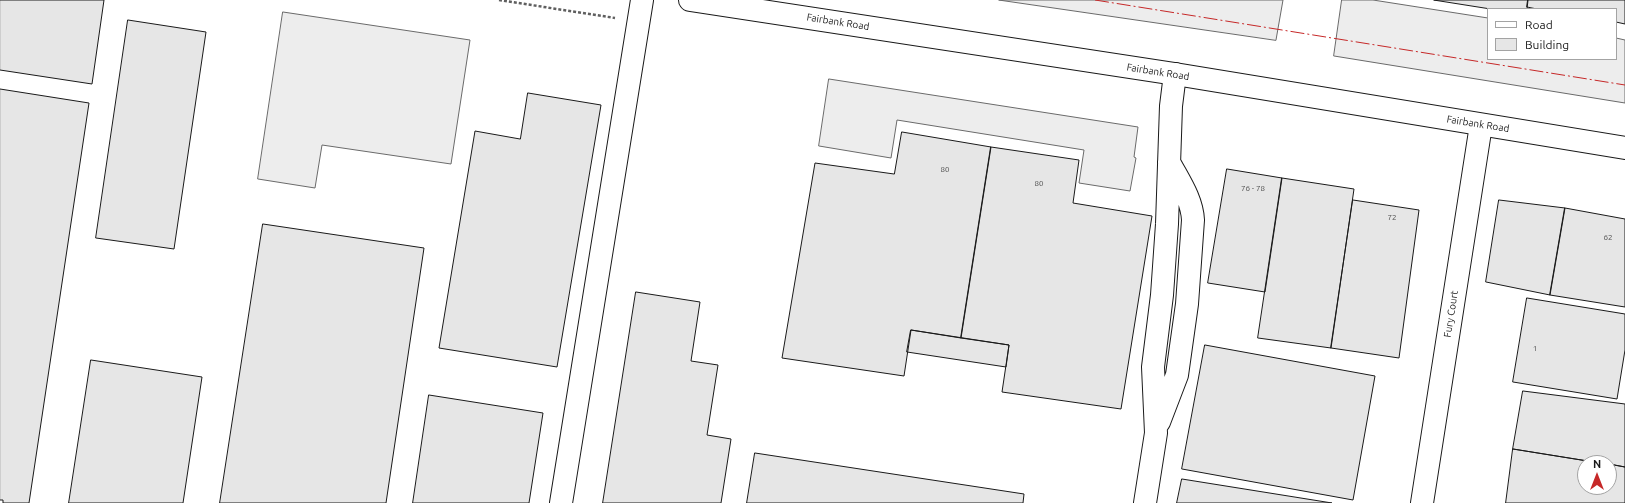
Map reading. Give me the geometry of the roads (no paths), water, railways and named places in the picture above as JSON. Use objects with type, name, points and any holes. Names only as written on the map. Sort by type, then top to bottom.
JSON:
[{"type":"main road","points":[[561,503],[642,0]]},
{"type":"main road","name":"Fairbank Road","points":[[690,0],[1175,74],[1625,148]]},
{"type":"main road","points":[[1145,503],[1156,433],[1177,374],[1186,316],[1193,220],[1188,198],[1169,161],[1171,106],[1175,74]]},
{"type":"main road","name":"Fury Court","points":[[1422,503],[1480,125]]}]
